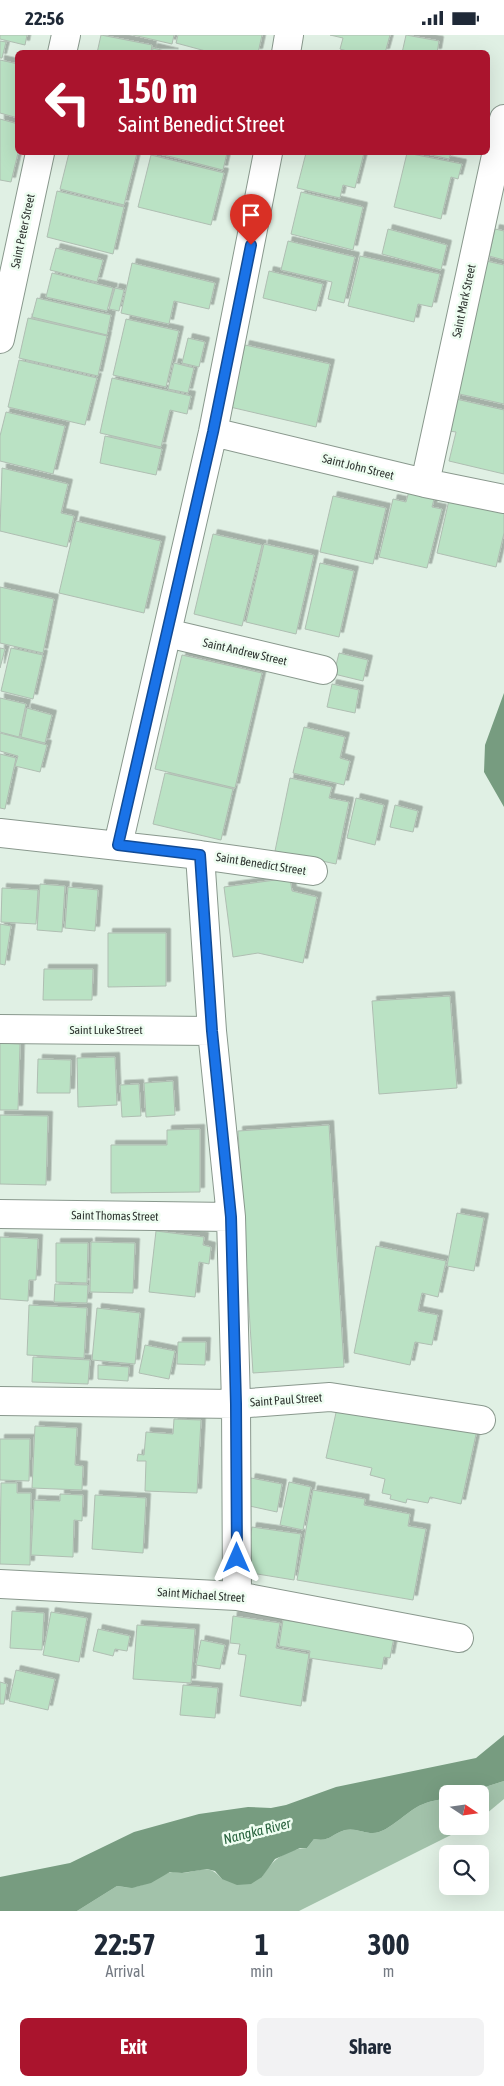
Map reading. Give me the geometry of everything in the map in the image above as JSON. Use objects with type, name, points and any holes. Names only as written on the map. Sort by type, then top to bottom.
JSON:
[{"type":"street","points":[[63,50],[66,35]]},
{"type":"street","points":[[286,50],[289,35]]},
{"type":"street","name":"Saint Mark Street","points":[[425,483],[504,119]]},
{"type":"street","name":"Saint Peter Street","points":[[0,339],[40,155]]},
{"type":"street","points":[[118,845],[213,432],[268,155]]},
{"type":"street","name":"Saint John Street","points":[[213,432],[425,483],[504,499]]},
{"type":"street","name":"Saint Andrew Street","points":[[167,633],[324,670]]},
{"type":"street","name":"Saint Benedict Street","points":[[0,833],[118,845],[313,871]]},
{"type":"street","points":[[200,855],[212,1031],[231,1217],[236,1404],[237,1596]]},
{"type":"street","name":"Saint Luke Street","points":[[0,1029],[212,1031]]},
{"type":"street","name":"Saint Thomas Street","points":[[0,1214],[231,1217]]},
{"type":"street","name":"Saint Paul Street","points":[[0,1401],[236,1404],[330,1397],[481,1420]]},
{"type":"street","name":"Saint Michael Street","points":[[0,1584],[237,1596],[459,1638]]},
{"type":"shaded area","points":[[504,1781],[504,1799],[489,1812],[489,1786]]},
{"type":"shaded area","points":[[439,1800],[439,1835],[451,1835],[299,1911],[77,1911],[117,1886],[138,1886],[170,1872],[183,1873],[204,1869],[213,1871],[222,1879],[262,1877],[270,1865],[280,1857],[286,1853],[307,1848],[314,1839],[328,1839],[349,1829],[371,1833],[379,1832],[421,1805]]},
{"type":"water","points":[[504,693],[504,807],[484,772],[485,745]]},
{"type":"water","name":"Nangka River","points":[[504,1735],[504,1781],[489,1786],[439,1785],[439,1800],[416,1807],[384,1830],[371,1833],[349,1829],[328,1839],[314,1839],[307,1848],[300,1848],[275,1859],[262,1877],[251,1884],[237,1885],[222,1879],[215,1871],[207,1869],[182,1873],[170,1872],[151,1883],[132,1888],[117,1886],[77,1911],[0,1911],[0,1877],[70,1863],[134,1832],[199,1814],[248,1807],[271,1808],[286,1805],[336,1787],[476,1758]]},
{"type":"building","points":[[0,35],[27,35],[25,45],[0,39]]},
{"type":"building","points":[[101,35],[152,45],[151,50],[98,50]]},
{"type":"building","points":[[133,35],[174,35],[172,44]]},
{"type":"building","points":[[178,35],[262,35],[259,50],[202,50],[176,43]]},
{"type":"building","points":[[330,35],[390,35],[386,50],[344,50],[340,49],[343,38]]},
{"type":"building","points":[[406,35],[439,41],[438,50],[403,50]]},
{"type":"building","points":[[0,41],[6,42],[2,58],[0,58]]},
{"type":"building","points":[[0,60],[15,63],[15,117],[0,113]]},
{"type":"building","points":[[0,119],[15,123],[15,155],[18,155],[11,182],[0,180]]},
{"type":"building","points":[[68,155],[136,155],[124,205],[60,189]]},
{"type":"building","points":[[151,155],[224,173],[211,225],[138,207]]},
{"type":"building","points":[[164,155],[227,155],[223,170]]},
{"type":"building","points":[[305,155],[363,155],[355,188],[343,185],[340,198],[297,188]]},
{"type":"building","points":[[407,155],[417,155],[462,164],[458,179],[451,177],[441,219],[394,207]]},
{"type":"building","points":[[432,155],[450,155],[449,159]]},
{"type":"building","points":[[57,191],[124,207],[113,254],[47,237]]},
{"type":"building","points":[[301,192],[363,207],[353,250],[291,234]]},
{"type":"building","points":[[388,229],[447,245],[441,270],[382,254]]},
{"type":"building","points":[[495,229],[504,231],[504,260],[489,256]]},
{"type":"building","points":[[288,241],[355,257],[344,303],[328,299],[332,282],[281,270]]},
{"type":"building","points":[[56,248],[103,260],[97,282],[50,270]]},
{"type":"building","points":[[360,256],[440,274],[432,307],[418,304],[414,322],[348,306]]},
{"type":"building","points":[[486,261],[504,265],[504,404],[455,393]]},
{"type":"building","points":[[132,263],[215,283],[209,309],[174,301],[169,324],[121,313]]},
{"type":"building","points":[[269,271],[323,284],[316,311],[263,298]]},
{"type":"building","points":[[52,273],[113,288],[107,311],[46,297]]},
{"type":"building","points":[[115,288],[124,290],[119,311],[109,309]]},
{"type":"building","points":[[37,298],[111,315],[107,335],[32,317]]},
{"type":"building","points":[[28,318],[107,336],[98,376],[19,358]]},
{"type":"building","points":[[126,319],[179,331],[166,387],[113,375]]},
{"type":"building","points":[[188,338],[205,342],[199,367],[182,363]]},
{"type":"building","points":[[245,345],[330,364],[316,427],[230,407]]},
{"type":"building","points":[[19,360],[97,378],[85,425],[8,407]]},
{"type":"building","points":[[174,363],[194,368],[188,393],[168,389]]},
{"type":"building","points":[[112,378],[191,396],[187,414],[170,410],[161,447],[100,433]]},
{"type":"building","points":[[456,399],[504,410],[504,474],[449,461],[456,432],[449,431]]},
{"type":"building","points":[[6,412],[65,426],[53,474],[0,461],[0,436]]},
{"type":"building","points":[[105,436],[162,449],[156,475],[100,463]]},
{"type":"building","points":[[2,468],[68,484],[61,513],[74,516],[67,547],[0,531]]},
{"type":"building","points":[[411,484],[436,491],[432,507],[442,509],[427,568],[379,557],[393,499],[406,502]]},
{"type":"building","points":[[333,496],[386,508],[373,564],[320,552]]},
{"type":"building","points":[[449,500],[504,513],[504,533],[496,567],[437,553]]},
{"type":"building","points":[[76,521],[161,541],[144,613],[59,593]]},
{"type":"building","points":[[213,534],[262,545],[242,626],[194,614]]},
{"type":"building","points":[[264,544],[314,555],[296,634],[246,622]]},
{"type":"building","points":[[320,563],[354,571],[339,637],[305,629]]},
{"type":"building","points":[[0,587],[54,599],[43,653],[0,643]]},
{"type":"building","points":[[0,648],[5,649],[0,668]]},
{"type":"building","points":[[11,648],[43,655],[33,699],[1,691]]},
{"type":"building","points":[[339,653],[368,660],[363,681],[334,674]]},
{"type":"building","points":[[182,655],[262,673],[235,788],[155,769]]},
{"type":"building","points":[[332,684],[359,690],[355,713],[327,707]]},
{"type":"building","points":[[0,698],[26,704],[19,737],[0,732]]},
{"type":"building","points":[[27,708],[52,715],[45,743],[21,737]]},
{"type":"building","points":[[304,727],[345,737],[340,758],[350,761],[344,785],[293,773]]},
{"type":"building","points":[[0,733],[47,745],[40,772],[15,766],[18,756],[0,751]]},
{"type":"building","points":[[0,754],[16,758],[5,809],[0,808]]},
{"type":"building","points":[[165,773],[233,789],[221,840],[153,824]]},
{"type":"building","points":[[290,778],[332,787],[329,798],[349,802],[336,864],[275,851]]},
{"type":"building","points":[[356,798],[384,805],[375,845],[347,838]]},
{"type":"building","points":[[395,805],[418,811],[413,832],[390,827]]},
{"type":"building","points":[[290,878],[292,891],[317,897],[303,963],[258,953],[233,957],[224,887]]},
{"type":"building","points":[[40,884],[65,886],[62,932],[37,930]]},
{"type":"building","points":[[68,887],[98,890],[95,931],[65,928]]},
{"type":"building","points":[[2,888],[38,890],[36,924],[1,922]]},
{"type":"building","points":[[0,924],[11,926],[5,965],[0,964]]},
{"type":"building","points":[[108,933],[166,933],[166,986],[108,987]]},
{"type":"building","points":[[44,969],[93,969],[92,1000],[43,1000]]},
{"type":"building","points":[[450,996],[457,1088],[379,1094],[372,1001]]},
{"type":"building","points":[[0,1043],[20,1044],[18,1110],[0,1110]]},
{"type":"building","points":[[115,1057],[117,1105],[78,1107],[77,1058]]},
{"type":"building","points":[[38,1059],[71,1060],[70,1093],[37,1093]]},
{"type":"building","points":[[173,1081],[175,1115],[146,1117],[144,1083]]},
{"type":"building","points":[[139,1084],[141,1116],[122,1117],[120,1085]]},
{"type":"building","points":[[0,1115],[48,1116],[46,1185],[0,1184]]},
{"type":"building","points":[[329,1125],[344,1367],[253,1373],[238,1131]]},
{"type":"building","points":[[200,1129],[200,1192],[111,1193],[111,1145],[167,1145],[167,1130]]},
{"type":"building","points":[[457,1213],[484,1218],[474,1271],[447,1266]]},
{"type":"building","points":[[156,1231],[204,1237],[203,1245],[211,1247],[209,1264],[199,1262],[195,1297],[149,1292]]},
{"type":"building","points":[[0,1237],[38,1239],[36,1280],[29,1280],[28,1301],[0,1299]]},
{"type":"building","points":[[91,1242],[135,1243],[133,1293],[90,1292]]},
{"type":"building","points":[[56,1243],[88,1243],[87,1283],[56,1282]]},
{"type":"building","points":[[376,1246],[446,1261],[438,1297],[422,1293],[418,1311],[438,1315],[432,1345],[415,1342],[410,1365],[354,1353]]},
{"type":"building","points":[[55,1284],[88,1285],[87,1303],[54,1302]]},
{"type":"building","points":[[29,1305],[87,1308],[84,1358],[27,1355]]},
{"type":"building","points":[[97,1308],[140,1313],[135,1364],[92,1360]]},
{"type":"building","points":[[178,1342],[206,1342],[205,1365],[177,1364]]},
{"type":"building","points":[[145,1345],[175,1351],[169,1379],[139,1373]]},
{"type":"building","points":[[33,1357],[90,1360],[88,1384],[32,1382]]},
{"type":"building","points":[[98,1365],[129,1367],[128,1381],[98,1379]]},
{"type":"building","points":[[339,1399],[477,1430],[461,1504],[430,1497],[428,1503],[407,1499],[406,1503],[390,1499],[391,1495],[382,1493],[385,1479],[370,1475],[372,1468],[326,1458]]},
{"type":"building","points":[[174,1419],[201,1420],[197,1493],[145,1491],[146,1461],[137,1461],[138,1454],[144,1455],[146,1432],[173,1434]]},
{"type":"building","points":[[35,1426],[77,1428],[75,1465],[83,1466],[82,1490],[32,1488]]},
{"type":"building","points":[[0,1439],[30,1439],[29,1481],[0,1480]]},
{"type":"building","points":[[251,1478],[282,1484],[277,1512],[245,1505]]},
{"type":"building","points":[[289,1482],[311,1487],[303,1530],[280,1525]]},
{"type":"building","points":[[1,1483],[17,1483],[17,1493],[31,1493],[30,1565],[0,1564]]},
{"type":"building","points":[[313,1490],[365,1499],[364,1505],[410,1514],[408,1526],[426,1529],[413,1600],[297,1580]]},
{"type":"building","points":[[60,1494],[83,1495],[82,1521],[74,1520],[73,1557],[31,1555],[34,1500],[60,1501]]},
{"type":"building","points":[[95,1495],[146,1498],[143,1553],[92,1549]]},
{"type":"building","points":[[252,1527],[301,1534],[294,1580],[245,1572]]},
{"type":"building","points":[[12,1611],[44,1613],[42,1650],[10,1648]]},
{"type":"building","points":[[51,1612],[87,1618],[79,1662],[43,1655]]},
{"type":"building","points":[[233,1616],[280,1623],[276,1648],[309,1654],[301,1706],[240,1696],[246,1655],[238,1654],[240,1644],[230,1643]]},
{"type":"building","points":[[283,1620],[394,1637],[390,1658],[384,1657],[382,1669],[309,1658],[310,1651],[279,1646]]},
{"type":"building","points":[[137,1625],[195,1629],[191,1683],[133,1679]]},
{"type":"building","points":[[98,1629],[130,1636],[127,1651],[115,1649],[113,1656],[93,1651]]},
{"type":"building","points":[[201,1640],[225,1645],[220,1669],[196,1665]]},
{"type":"building","points":[[16,1670],[55,1679],[48,1710],[9,1701]]},
{"type":"building","points":[[0,1682],[7,1684],[4,1704],[0,1704]]},
{"type":"building","points":[[183,1685],[218,1688],[215,1718],[180,1715]]},
{"type":"route","points":[[237,1558],[236,1404],[231,1217],[212,1031],[200,855],[118,845],[213,432],[251,245]]}]
